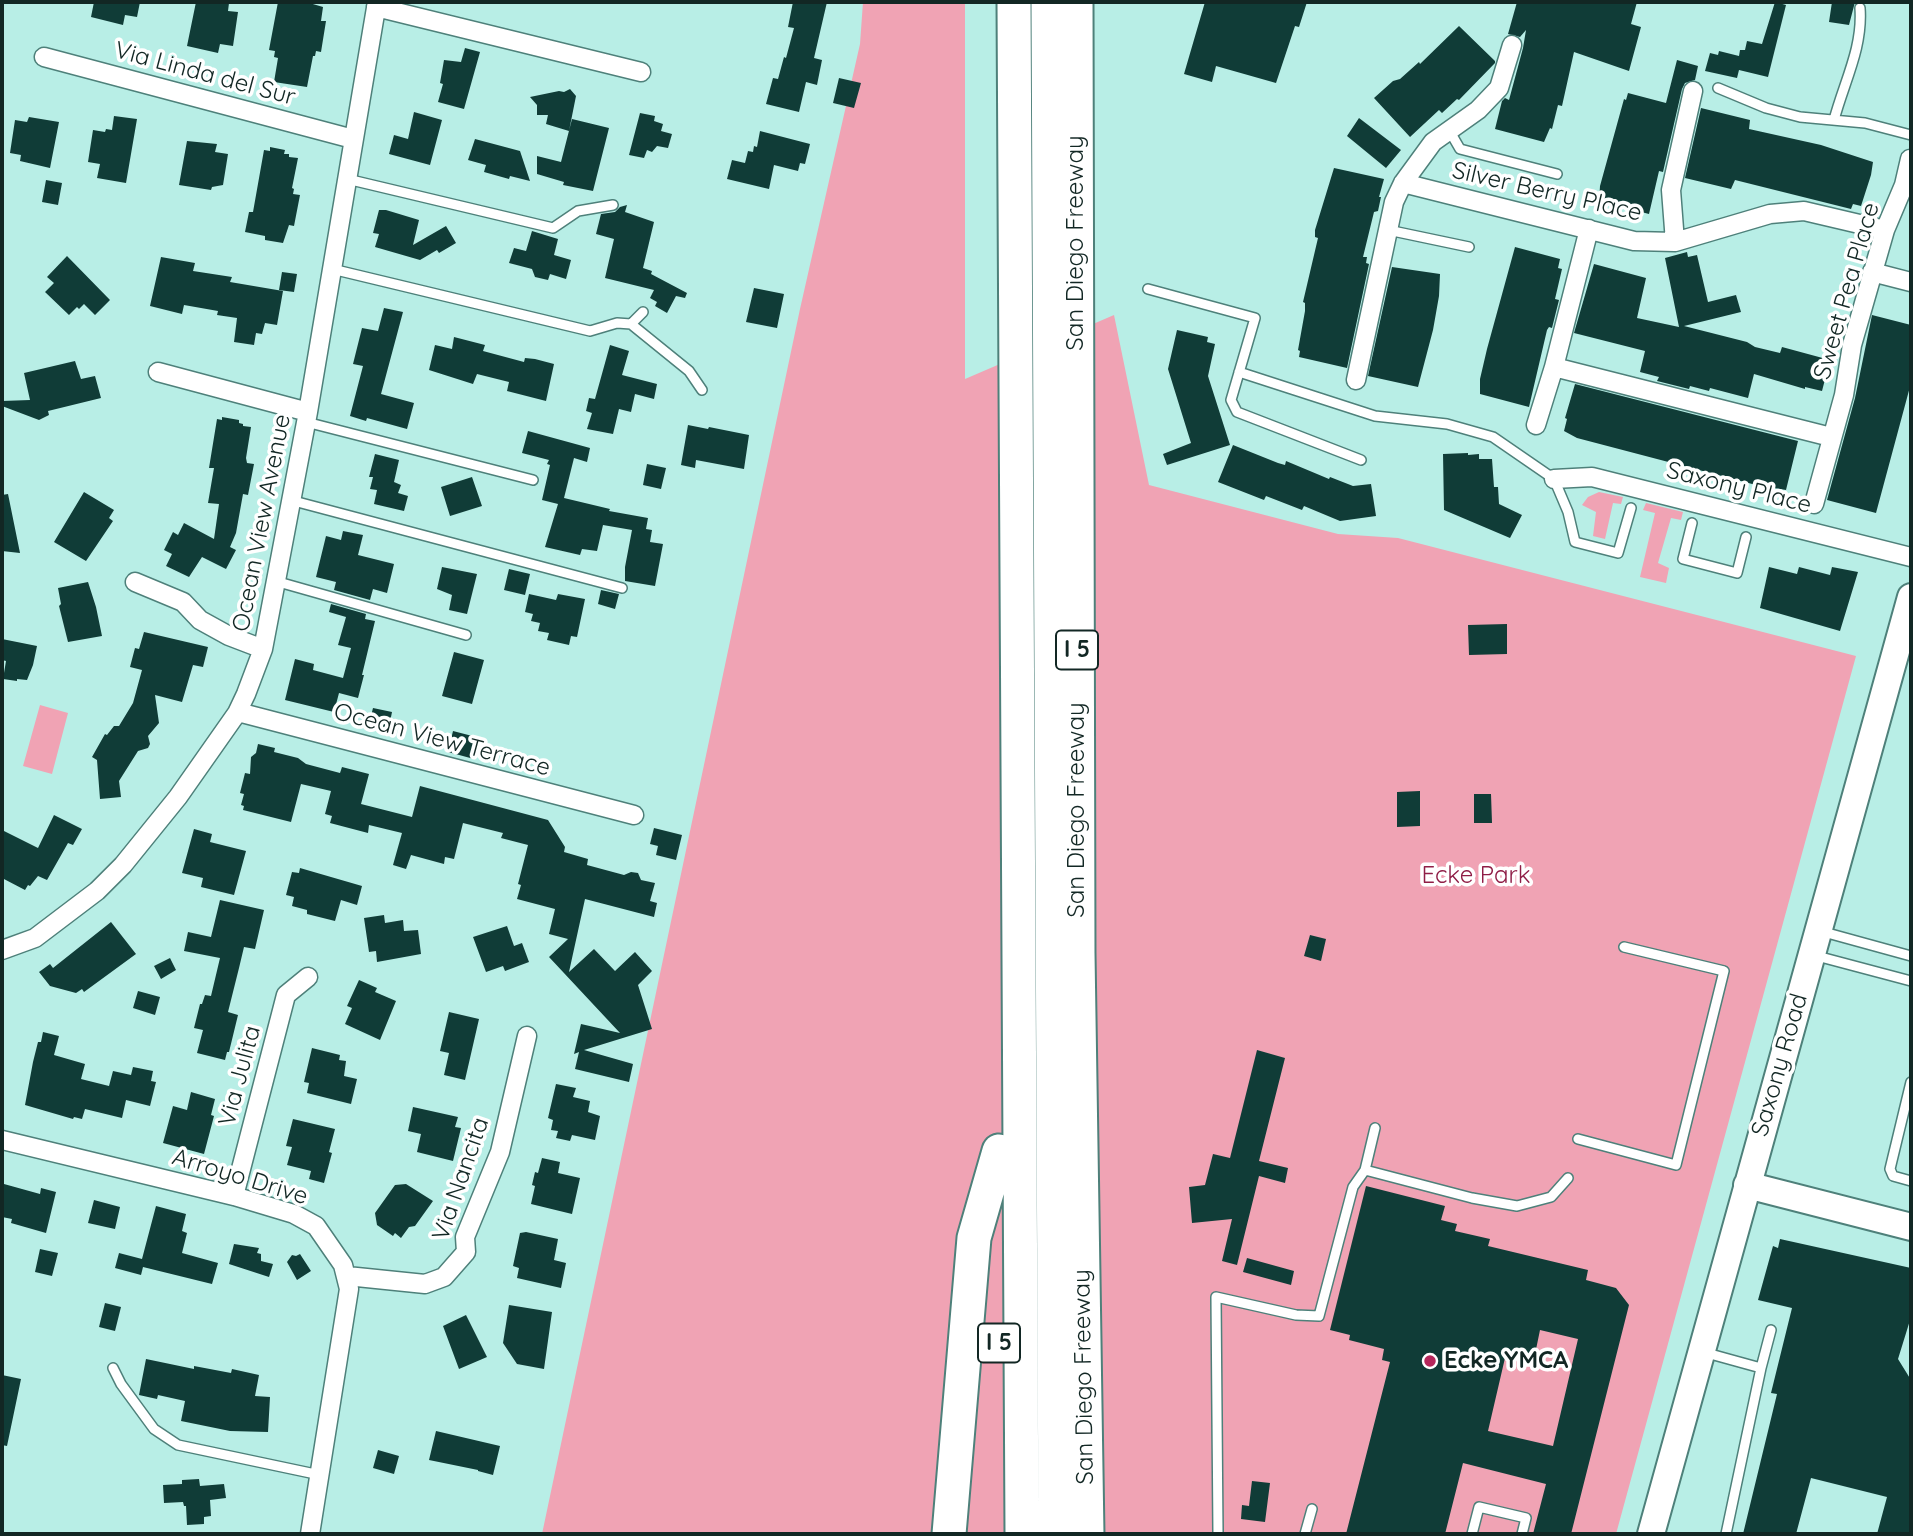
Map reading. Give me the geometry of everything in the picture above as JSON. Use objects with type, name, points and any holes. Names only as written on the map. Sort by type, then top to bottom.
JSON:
[{"type":"highway","name":"I 5","points":[[993,2],[999,1534]]},
{"type":"highway","points":[[1014,2],[1022,1534]]},
{"type":"highway","points":[[1048,2],[1055,1534]]},
{"type":"highway","name":"San Diego Freeway","points":[[1076,2],[1078,953],[1087,1534]]},
{"type":"highway","points":[[950,1534],[974,1238],[999,1152]]},
{"type":"street","points":[[377,4],[641,72]]},
{"type":"street","name":"Ocean View Avenue","points":[[2,950],[35,939],[97,891],[123,865],[178,797],[238,712],[263,649],[307,417],[377,4]]},
{"type":"street","points":[[1356,380],[1394,202],[1403,183],[1433,142],[1478,110],[1499,88],[1512,45]]},
{"type":"street","name":"Via Linda del Sur","points":[[44,57],[353,139]]},
{"type":"street","points":[[1675,242],[1671,190],[1693,91]]},
{"type":"street","name":"Sweet Pea Place","points":[[1814,505],[1844,395],[1852,345],[1872,272],[1885,230],[1904,185],[1910,159]]},
{"type":"street","name":"Silver Berry Place","points":[[1403,183],[1634,241],[1675,242],[1770,214],[1804,211],[1885,230]]},
{"type":"street","points":[[1536,425],[1554,367],[1589,229]]},
{"type":"street","points":[[1872,272],[1911,282]]},
{"type":"street","points":[[1554,367],[1831,437]]},
{"type":"street","points":[[159,372],[307,417]]},
{"type":"street","name":"Saxony Place","points":[[1554,479],[1592,477],[1911,556]]},
{"type":"street","points":[[135,582],[183,603],[200,620],[229,636],[263,649]]},
{"type":"street","name":"Saxony Road","points":[[1651,1534],[1911,597]]},
{"type":"street","name":"Ocean View Terrace","points":[[238,712],[634,815]]},
{"type":"street","name":"Via Julita","points":[[234,1196],[286,995],[308,976]]},
{"type":"street","name":"Via Nancita","points":[[346,1276],[425,1284],[444,1277],[466,1252],[465,1237],[500,1152],[527,1036]]},
{"type":"street","name":"Arroyo Drive","points":[[2,1140],[234,1196],[294,1214],[316,1226],[343,1265],[349,1289],[310,1534]]},
{"type":"street","points":[[1746,1185],[1911,1227]]},
{"type":"lane","points":[[1834,120],[1856,58],[1861,26],[1860,8]]},
{"type":"lane","points":[[1718,88],[1800,117],[1865,123],[1911,135]]},
{"type":"lane","points":[[1449,130],[1461,149],[1557,174]]},
{"type":"lane","points":[[346,180],[553,228],[578,211],[612,205]]},
{"type":"lane","points":[[1388,230],[1469,247]]},
{"type":"lane","points":[[332,270],[590,331],[617,323],[631,324],[689,371],[702,390]]},
{"type":"lane","points":[[1148,289],[1255,318],[1231,400],[1237,412],[1361,460]]},
{"type":"lane","points":[[631,324],[643,312]]},
{"type":"lane","points":[[1239,372],[1375,416],[1447,424],[1493,438],[1554,479],[1568,512],[1575,542],[1618,553],[1631,508]]},
{"type":"lane","points":[[307,417],[533,480]]},
{"type":"lane","points":[[290,500],[622,588]]},
{"type":"lane","points":[[1692,523],[1683,559],[1737,573],[1746,537]]},
{"type":"lane","points":[[275,581],[466,635]]},
{"type":"lane","points":[[1815,943],[1911,956]]},
{"type":"lane","points":[[1815,943],[1911,981]]},
{"type":"lane","points":[[1578,1139],[1676,1165],[1724,971],[1624,947]]},
{"type":"lane","points":[[1911,1082],[1890,1169],[1893,1176],[1911,1181]]},
{"type":"lane","points":[[1218,1534],[1216,1297],[1296,1315],[1319,1316],[1353,1187],[1365,1170],[1376,1128]]},
{"type":"lane","points":[[1365,1170],[1517,1206],[1551,1197],[1568,1178]]},
{"type":"lane","points":[[1726,1534],[1771,1330]]},
{"type":"lane","points":[[1701,1352],[1761,1368]]},
{"type":"lane","points":[[113,1368],[121,1384],[154,1429],[178,1445],[320,1475]]},
{"type":"lane","points":[[1472,1534],[1479,1507],[1526,1518],[1522,1534]]},
{"type":"lane","points":[[1305,1534],[1311,1509]]},
{"type":"green space","name":"Ecke Park","points":[[863,2],[965,2],[965,379],[1114,315],[1149,485],[1338,534],[1398,538],[1856,656],[1616,1534],[542,1534],[800,309],[860,44]]},
{"type":"green space","points":[[1599,492],[1623,497],[1621,504],[1613,503],[1605,539],[1593,536],[1596,512],[1582,505],[1588,497]]},
{"type":"green space","points":[[1646,503],[1683,512],[1681,520],[1671,518],[1658,563],[1669,568],[1666,583],[1640,577],[1655,513],[1643,510]]},
{"type":"green space","points":[[40,705],[68,713],[52,774],[23,766]]},
{"type":"building","points":[[94,2],[140,2],[137,17],[125,15],[123,25],[91,17]]},
{"type":"building","points":[[196,2],[229,3],[228,11],[238,12],[233,46],[220,44],[218,53],[187,46]]},
{"type":"building","points":[[278,2],[306,2],[323,7],[321,21],[326,21],[321,52],[316,51],[313,56],[307,87],[274,82],[278,58],[274,57],[275,51],[269,50]]},
{"type":"building","points":[[793,2],[827,2],[814,58],[822,60],[817,85],[806,82],[799,112],[766,104],[773,78],[778,79],[784,57],[786,58],[794,28],[788,27]]},
{"type":"building","points":[[1205,2],[1307,2],[1299,27],[1295,26],[1276,83],[1216,66],[1212,82],[1184,74]]},
{"type":"building","points":[[1517,2],[1637,2],[1631,24],[1641,27],[1629,71],[1574,52],[1562,106],[1558,105],[1552,129],[1550,128],[1544,142],[1495,129],[1502,101],[1505,98],[1509,100],[1523,48],[1526,30],[1520,37],[1508,34]]},
{"type":"building","points":[[1775,2],[1786,5],[1768,77],[1739,70],[1737,78],[1705,71],[1710,53],[1718,55],[1719,51],[1739,56],[1740,50],[1745,50],[1747,41],[1762,44]]},
{"type":"building","points":[[1832,2],[1855,2],[1849,25],[1829,22]]},
{"type":"building","points":[[1459,26],[1495,63],[1459,100],[1442,113],[1439,110],[1410,137],[1374,98],[1393,81],[1400,79],[1419,62],[1420,64]]},
{"type":"building","points":[[465,48],[480,52],[464,109],[438,102],[443,84],[440,83],[444,60],[461,62]]},
{"type":"building","points":[[1677,60],[1698,66],[1695,80],[1685,83],[1682,89],[1663,172],[1659,171],[1649,214],[1599,201],[1600,186],[1624,99],[1626,100],[1628,93],[1666,103]]},
{"type":"building","points":[[839,78],[861,83],[854,108],[833,103]]},
{"type":"building","points":[[570,89],[576,96],[569,131],[546,124],[548,115],[537,115],[537,105],[530,97]]},
{"type":"building","points":[[1701,108],[1750,120],[1749,129],[1821,145],[1873,162],[1861,206],[1853,204],[1851,209],[1735,180],[1731,189],[1685,178]]},
{"type":"building","points":[[414,112],[442,120],[430,165],[389,154],[394,135],[408,139]]},
{"type":"building","points":[[640,113],[655,116],[654,121],[663,124],[661,131],[672,134],[668,148],[657,146],[652,152],[647,150],[644,158],[629,155]]},
{"type":"building","points":[[114,116],[137,119],[126,183],[97,178],[100,164],[88,162],[93,130],[112,130]]},
{"type":"building","points":[[29,117],[59,122],[50,168],[20,161],[21,155],[10,153],[15,120],[27,122]]},
{"type":"building","points":[[1359,118],[1401,150],[1386,168],[1347,136]]},
{"type":"building","points":[[572,119],[609,128],[593,191],[563,185],[564,182],[537,174],[537,156],[561,162]]},
{"type":"building","points":[[760,131],[810,144],[805,164],[800,163],[798,171],[774,165],[769,189],[727,179],[732,160],[745,163],[748,151],[753,152],[754,146],[757,147]]},
{"type":"building","points":[[475,139],[520,151],[530,181],[484,172],[486,165],[468,160]]},
{"type":"building","points":[[187,141],[217,144],[215,152],[228,154],[223,185],[212,187],[211,190],[179,185]]},
{"type":"building","points":[[270,147],[285,150],[284,154],[298,158],[292,188],[293,194],[300,195],[294,226],[289,225],[283,243],[265,240],[265,236],[245,232],[249,212],[253,212],[264,150],[270,151]]},
{"type":"building","points":[[1334,168],[1384,179],[1378,211],[1374,212],[1363,257],[1367,257],[1366,263],[1369,264],[1347,368],[1299,357],[1298,350],[1305,311],[1303,302],[1318,238],[1315,237],[1315,230]]},
{"type":"building","points":[[46,180],[62,183],[58,205],[42,202]]},
{"type":"building","points":[[627,205],[625,212],[654,222],[643,268],[687,293],[685,298],[676,296],[667,313],[655,306],[657,302],[650,298],[654,290],[605,278],[614,239],[596,234],[601,214],[615,212]]},
{"type":"building","points":[[379,210],[419,220],[413,245],[446,226],[456,243],[420,260],[375,247],[379,234],[373,233]]},
{"type":"building","points":[[532,231],[558,239],[554,255],[571,260],[566,279],[550,274],[548,280],[535,277],[532,269],[509,263],[514,248],[526,251]]},
{"type":"building","points":[[1515,247],[1560,259],[1558,268],[1562,269],[1555,299],[1559,300],[1552,328],[1547,330],[1529,407],[1480,394],[1480,379],[1487,349]]},
{"type":"building","points":[[1687,252],[1688,257],[1697,255],[1708,302],[1736,295],[1741,312],[1684,326],[1780,353],[1782,347],[1830,360],[1822,391],[1805,389],[1754,374],[1748,398],[1710,388],[1709,391],[1690,386],[1689,389],[1657,381],[1659,377],[1640,372],[1645,351],[1574,333],[1594,264],[1646,278],[1637,318],[1679,327],[1665,258]]},
{"type":"building","points":[[67,256],[110,300],[95,315],[84,304],[69,315],[45,292],[54,283],[47,277]]},
{"type":"building","points":[[161,257],[195,263],[193,271],[232,277],[230,282],[283,291],[277,325],[265,323],[262,334],[256,333],[254,345],[234,342],[237,318],[217,315],[218,311],[184,305],[182,314],[150,306]]},
{"type":"building","points":[[1392,267],[1440,274],[1433,330],[1418,387],[1368,376]]},
{"type":"building","points":[[282,272],[297,274],[294,292],[279,290]]},
{"type":"building","points":[[754,288],[784,294],[777,328],[746,322]]},
{"type":"building","points":[[384,308],[403,312],[381,394],[414,403],[407,429],[350,416],[363,366],[353,364],[362,328],[378,331]]},
{"type":"building","points":[[1872,315],[1911,325],[1911,383],[1876,513],[1827,500],[1855,398]]},
{"type":"building","points":[[1177,330],[1208,337],[1207,342],[1215,344],[1208,376],[1230,445],[1167,465],[1163,454],[1191,443],[1168,369]]},
{"type":"building","points":[[454,337],[485,345],[483,351],[524,362],[525,358],[554,364],[546,401],[507,391],[509,382],[477,374],[473,384],[429,370],[435,345],[452,349]]},
{"type":"building","points":[[610,345],[629,351],[622,375],[657,384],[654,399],[635,394],[631,412],[619,409],[613,434],[587,429],[592,413],[586,411],[589,398],[595,399]]},
{"type":"building","points":[[75,361],[81,379],[95,376],[101,398],[48,411],[49,415],[39,420],[2,406],[2,401],[30,400],[24,373]]},
{"type":"building","points":[[1575,384],[1798,441],[1786,490],[1756,485],[1577,438],[1564,431]]},
{"type":"building","points":[[222,417],[239,420],[243,426],[251,427],[246,458],[247,463],[254,464],[248,495],[243,494],[236,533],[230,547],[236,550],[226,569],[202,557],[189,577],[166,566],[172,554],[164,550],[173,532],[178,535],[184,523],[214,539],[219,504],[208,503],[214,468],[209,468],[217,419],[222,420]]},
{"type":"building","points":[[688,425],[749,435],[744,469],[696,460],[695,468],[681,465]]},
{"type":"building","points":[[528,431],[590,448],[587,462],[574,458],[564,498],[610,509],[609,511],[648,518],[646,529],[652,530],[650,542],[663,544],[655,586],[625,581],[632,530],[603,525],[597,551],[582,549],[580,555],[545,547],[558,504],[542,500],[549,460],[522,453]]},
{"type":"building","points":[[1233,445],[1278,463],[1285,465],[1286,461],[1353,486],[1371,484],[1376,516],[1340,521],[1304,506],[1302,510],[1266,496],[1264,500],[1218,482]]},
{"type":"building","points":[[375,454],[399,460],[394,482],[401,485],[398,493],[408,496],[404,511],[374,504],[377,490],[370,489],[373,477],[369,477]]},
{"type":"building","points":[[1443,454],[1479,454],[1479,459],[1492,459],[1494,487],[1498,487],[1499,504],[1522,515],[1510,538],[1444,510]]},
{"type":"building","points":[[647,464],[666,468],[661,489],[643,485]]},
{"type":"building","points":[[472,477],[482,506],[450,516],[441,487]]},
{"type":"building","points":[[84,492],[114,510],[109,518],[113,521],[86,561],[54,542]]},
{"type":"building","points":[[8,494],[20,553],[2,551],[2,495]]},
{"type":"building","points":[[343,531],[363,535],[358,555],[394,564],[387,593],[373,589],[370,600],[334,590],[336,582],[316,577],[326,536],[341,540]]},
{"type":"building","points":[[442,567],[477,574],[467,614],[449,610],[452,595],[437,589]]},
{"type":"building","points":[[1769,567],[1797,574],[1799,567],[1830,575],[1832,567],[1858,572],[1840,631],[1760,608]]},
{"type":"building","points":[[509,569],[530,574],[525,595],[504,590]]},
{"type":"building","points":[[88,582],[102,636],[68,642],[59,606],[61,604],[58,588]]},
{"type":"building","points":[[601,590],[619,594],[615,609],[598,604]]},
{"type":"building","points":[[529,594],[556,600],[558,594],[585,599],[577,637],[571,636],[569,645],[547,640],[549,633],[538,631],[540,623],[531,621],[533,614],[525,612]]},
{"type":"building","points":[[331,604],[366,614],[365,619],[375,621],[358,698],[339,693],[334,712],[285,700],[295,659],[314,664],[313,670],[343,678],[351,648],[338,645],[346,617],[329,612]]},
{"type":"building","points":[[1507,624],[1507,654],[1469,655],[1468,625]]},
{"type":"building","points":[[144,632],[208,647],[203,667],[193,665],[182,702],[155,695],[159,723],[148,736],[148,748],[138,751],[119,781],[121,797],[100,799],[97,760],[92,757],[105,734],[114,726],[119,726],[133,703],[142,670],[130,667],[135,648],[139,649]]},
{"type":"building","points":[[2,639],[37,646],[27,680],[3,679],[6,661],[2,660]]},
{"type":"building","points":[[454,652],[484,660],[472,704],[442,696]]},
{"type":"building","points":[[373,708],[392,712],[388,732],[368,728]]},
{"type":"building","points":[[453,731],[480,738],[474,759],[448,752]]},
{"type":"building","points":[[258,744],[275,748],[274,752],[298,758],[306,764],[340,773],[342,767],[369,774],[361,804],[412,817],[420,786],[548,820],[565,847],[564,852],[588,859],[587,865],[624,875],[638,873],[641,880],[655,883],[650,901],[657,903],[654,917],[585,899],[569,972],[594,949],[615,971],[635,952],[652,971],[638,985],[652,1029],[584,1050],[633,1064],[629,1082],[575,1069],[579,1052],[574,1054],[581,1024],[620,1033],[549,957],[568,939],[549,934],[555,909],[517,899],[528,845],[501,838],[503,833],[463,823],[454,859],[445,857],[444,864],[411,855],[406,869],[393,865],[402,833],[369,825],[368,833],[330,823],[332,816],[325,814],[331,791],[301,784],[291,822],[243,810],[244,806],[241,805],[244,794],[240,793],[245,773],[250,774],[251,757],[256,753]]},
{"type":"building","points":[[1420,791],[1420,826],[1397,827],[1397,792]]},
{"type":"building","points":[[1474,794],[1491,794],[1492,823],[1474,823]]},
{"type":"building","points":[[54,815],[82,829],[73,845],[68,843],[47,880],[38,876],[25,890],[2,878],[2,830],[38,848]]},
{"type":"building","points":[[654,828],[682,835],[676,860],[656,855],[658,846],[650,844]]},
{"type":"building","points":[[194,829],[212,834],[210,842],[246,851],[234,895],[201,887],[203,878],[182,873]]},
{"type":"building","points":[[300,868],[362,886],[357,905],[341,900],[335,921],[307,914],[307,910],[292,906],[294,897],[286,895],[292,872],[299,873]]},
{"type":"building","points":[[220,900],[264,910],[255,949],[244,947],[228,1012],[238,1015],[225,1060],[197,1053],[203,1030],[194,1028],[200,1004],[205,995],[211,996],[220,958],[184,951],[188,932],[211,937]]},
{"type":"building","points":[[384,915],[385,923],[403,920],[404,931],[418,930],[421,954],[377,962],[376,951],[369,952],[364,918]]},
{"type":"building","points":[[111,922],[136,954],[84,992],[82,989],[76,993],[50,986],[39,972],[50,964],[53,968]]},
{"type":"building","points":[[507,926],[514,946],[522,943],[529,962],[505,971],[503,966],[486,972],[473,937]]},
{"type":"building","points":[[1310,935],[1326,939],[1321,961],[1304,956]]},
{"type":"building","points":[[170,958],[176,970],[161,979],[154,966]]},
{"type":"building","points":[[359,980],[377,988],[375,992],[396,1001],[380,1040],[345,1024],[352,1008],[347,1006]]},
{"type":"building","points":[[138,991],[160,997],[155,1015],[133,1008]]},
{"type":"building","points":[[449,1012],[479,1019],[465,1080],[444,1075],[449,1053],[440,1051]]},
{"type":"building","points":[[43,1032],[59,1036],[54,1055],[85,1064],[81,1079],[109,1086],[113,1071],[131,1075],[133,1067],[153,1071],[151,1081],[156,1082],[150,1106],[126,1100],[122,1118],[85,1109],[82,1119],[73,1119],[25,1105],[33,1062]]},
{"type":"building","points":[[312,1048],[340,1055],[339,1060],[346,1061],[344,1076],[357,1079],[351,1104],[307,1093],[309,1083],[304,1082]]},
{"type":"building","points":[[1257,1050],[1285,1058],[1259,1161],[1288,1168],[1285,1183],[1259,1176],[1237,1265],[1222,1261],[1232,1219],[1192,1223],[1189,1187],[1205,1185],[1213,1154],[1230,1158]]},
{"type":"building","points":[[556,1084],[576,1088],[573,1097],[590,1101],[588,1112],[600,1116],[595,1140],[572,1135],[570,1141],[556,1138],[558,1131],[551,1130],[553,1120],[548,1118]]},
{"type":"building","points":[[191,1092],[215,1099],[211,1115],[214,1116],[204,1154],[163,1143],[173,1106],[187,1110]]},
{"type":"building","points":[[413,1107],[458,1117],[455,1127],[461,1128],[453,1161],[417,1152],[421,1134],[408,1131]]},
{"type":"building","points":[[293,1119],[335,1129],[324,1183],[309,1179],[311,1171],[287,1165],[292,1147],[286,1146]]},
{"type":"building","points":[[542,1158],[560,1162],[558,1173],[580,1178],[572,1214],[531,1204],[535,1172],[538,1173]]},
{"type":"building","points":[[4,1184],[40,1194],[41,1188],[56,1192],[46,1233],[11,1223],[12,1219],[2,1217]]},
{"type":"building","points":[[406,1184],[433,1201],[415,1226],[409,1227],[401,1238],[377,1225],[375,1213],[395,1185]]},
{"type":"building","name":"Ecke YMCA","points":[[1366,1186],[1445,1206],[1441,1220],[1457,1224],[1455,1231],[1490,1239],[1488,1246],[1588,1270],[1586,1280],[1616,1288],[1629,1305],[1571,1534],[1533,1534],[1546,1484],[1463,1463],[1445,1534],[1346,1534],[1390,1362],[1382,1360],[1384,1349],[1349,1340],[1350,1335],[1330,1330]],"holes":[[[1540,1330],[1578,1339],[1553,1446],[1488,1431],[1505,1358],[1533,1364]]]},
{"type":"building","points":[[94,1200],[120,1207],[115,1229],[88,1223]]},
{"type":"building","points":[[156,1206],[186,1214],[182,1231],[187,1233],[182,1253],[218,1263],[212,1284],[143,1267],[141,1275],[115,1268],[119,1253],[142,1259]]},
{"type":"building","points":[[520,1233],[558,1239],[554,1260],[566,1263],[561,1288],[517,1278],[519,1268],[513,1266]]},
{"type":"building","points":[[1780,1239],[1911,1268],[1911,1317],[1898,1359],[1911,1380],[1911,1534],[1877,1534],[1887,1497],[1811,1478],[1796,1534],[1743,1534],[1777,1394],[1771,1393],[1792,1308],[1758,1300],[1773,1246],[1778,1248]]},
{"type":"building","points":[[234,1244],[259,1248],[257,1253],[261,1254],[261,1261],[273,1264],[269,1277],[229,1264]]},
{"type":"building","points":[[40,1249],[58,1253],[52,1276],[35,1272]]},
{"type":"building","points":[[300,1254],[311,1271],[297,1280],[287,1262],[292,1255]]},
{"type":"building","points":[[1247,1258],[1294,1271],[1291,1285],[1243,1272]]},
{"type":"building","points":[[105,1303],[121,1307],[115,1331],[99,1327]]},
{"type":"building","points":[[509,1305],[552,1312],[544,1369],[517,1364],[503,1343]]},
{"type":"building","points":[[466,1315],[487,1357],[459,1369],[443,1326]]},
{"type":"building","points":[[146,1359],[194,1369],[194,1366],[231,1373],[232,1369],[259,1375],[255,1396],[270,1397],[268,1432],[230,1431],[181,1421],[185,1401],[158,1395],[157,1399],[139,1395]]},
{"type":"building","points":[[2,1375],[21,1379],[7,1446],[2,1445]]},
{"type":"building","points":[[436,1431],[500,1446],[493,1475],[429,1460]]},
{"type":"building","points":[[378,1450],[399,1456],[394,1474],[373,1468]]},
{"type":"building","points":[[199,1479],[200,1486],[224,1484],[226,1498],[210,1500],[211,1516],[204,1517],[204,1524],[187,1525],[186,1506],[183,1502],[164,1503],[163,1485],[182,1484],[182,1480]]},
{"type":"building","points":[[1252,1481],[1270,1483],[1265,1522],[1241,1519],[1242,1505],[1249,1506]]},
{"type":"place","name":"Ecke YMCA","points":[[1430,1361]]}]
